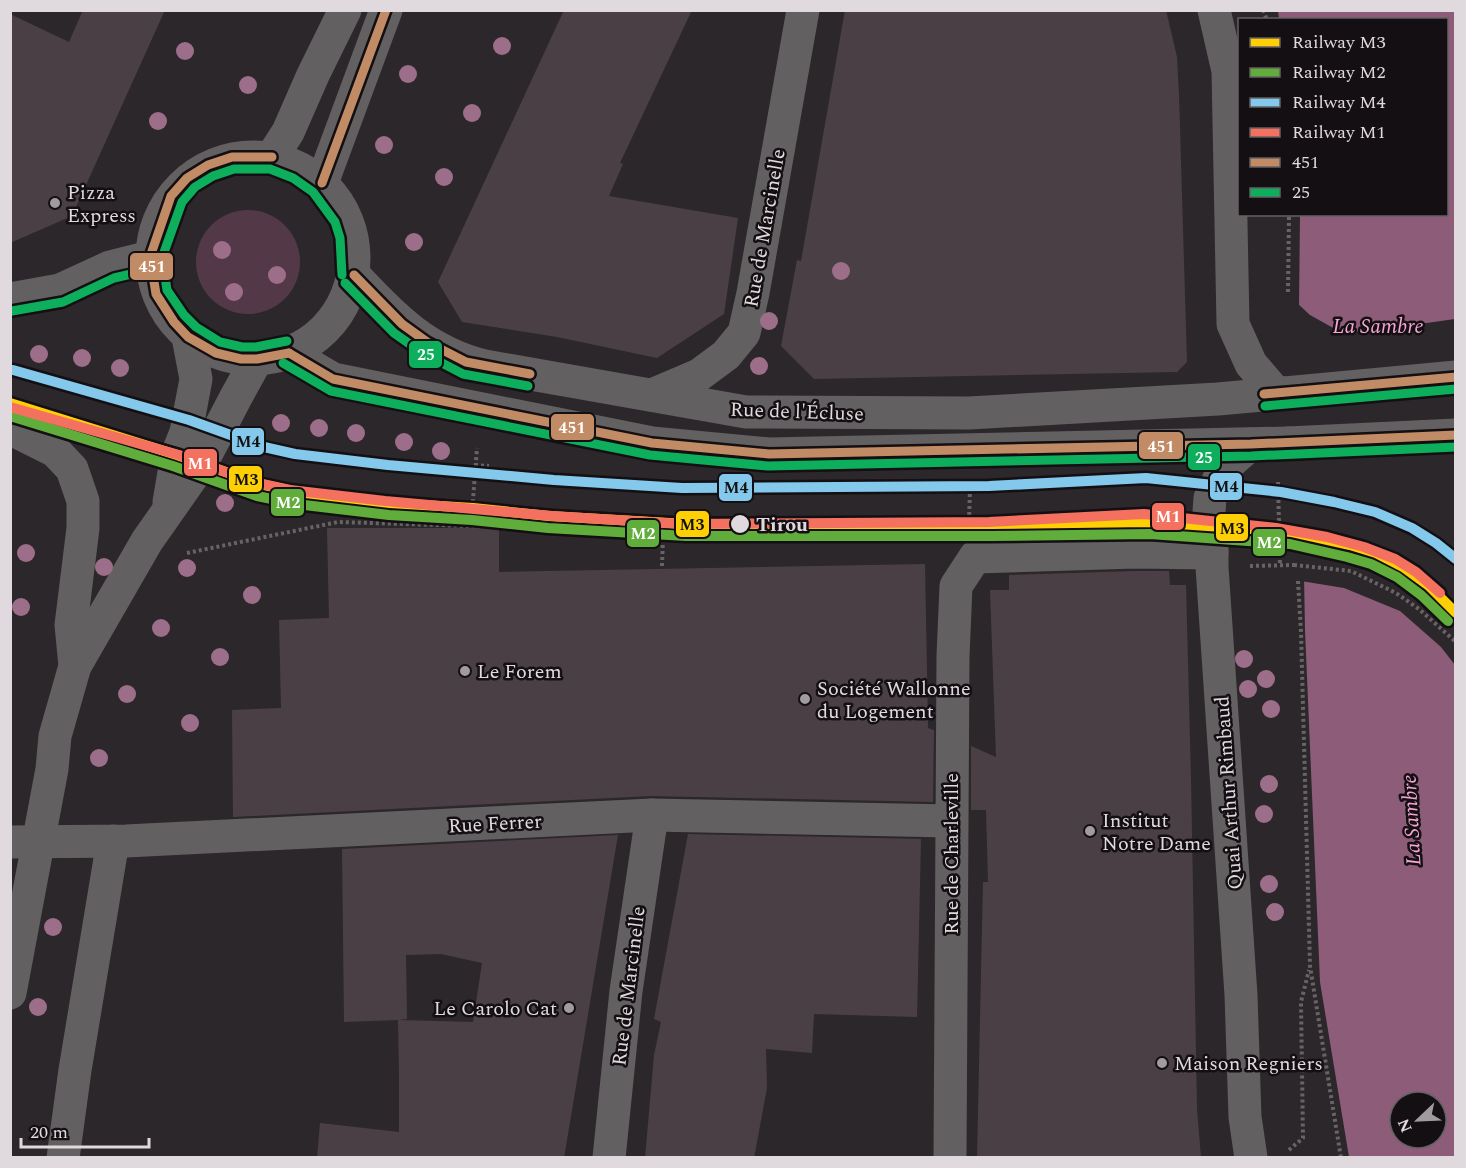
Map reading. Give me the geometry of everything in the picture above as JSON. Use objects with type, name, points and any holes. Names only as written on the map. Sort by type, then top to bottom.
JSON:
[{"type":"main road","points":[[272,158],[288,132],[345,10]]},
{"type":"main road","points":[[322,183],[386,10]]},
{"type":"main road","points":[[232,157],[272,158],[299,167],[322,183],[346,217],[352,236],[354,275],[339,312],[317,336],[289,353],[257,359],[241,359],[216,353],[188,337],[174,322],[156,294],[150,257],[171,196],[188,178],[208,165],[232,157]]},
{"type":"main road","points":[[10,299],[60,290],[110,267],[150,257]]},
{"type":"main road","name":"Rue de l'Écluse","points":[[354,275],[402,324],[427,342],[466,362],[746,412],[969,413],[1195,400],[1455,376]]},
{"type":"main road","name":"Rue de l'Écluse","points":[[289,353],[333,379],[652,443],[769,454],[1272,444],[1455,435]]},
{"type":"street","name":"Rue de Marcinelle","points":[[652,395],[699,375],[726,355],[744,333],[804,10]]},
{"type":"street","points":[[1214,10],[1228,71],[1233,324],[1251,364],[1280,393]]},
{"type":"street","points":[[167,513],[177,455],[186,432],[196,379],[188,337]]},
{"type":"street","points":[[10,993],[25,842],[52,769],[55,736],[75,666],[147,541],[201,464],[257,359]]},
{"type":"street","points":[[10,430],[55,451],[72,469],[83,501],[83,528],[71,625],[75,666]]},
{"type":"street","name":"Quai Arthur Rimbaud","points":[[1251,1158],[1245,1117],[1241,995],[1212,546],[1208,526],[1210,498],[1224,468],[1272,444]]},
{"type":"street","name":"Rue de Charleville","points":[[950,1158],[951,821],[956,586],[975,557],[1135,552],[1212,553]]},
{"type":"street","name":"Rue de Marcinelle","points":[[609,1158],[626,991],[652,815]]},
{"type":"street","name":"Rue Ferrer","points":[[25,842],[113,841],[652,815],[951,821]]},
{"type":"street","points":[[63,1158],[76,1058],[113,841]]},
{"type":"path","points":[[1288,292],[1289,216]]},
{"type":"path","points":[[475,465],[489,466]]},
{"type":"path","points":[[147,541],[185,554],[338,522],[471,526],[603,535]]},
{"type":"path","points":[[662,566],[663,537]]},
{"type":"path","points":[[1294,565],[1351,571],[1396,593],[1419,609],[1455,642]]},
{"type":"path","points":[[1298,581],[1310,966],[1341,1158]]},
{"type":"path","points":[[1282,1158],[1303,1138],[1301,1002],[1310,966]]},
{"type":"shaded area","points":[[248,210],[268,214],[285,225],[296,242],[300,262],[296,282],[285,299],[268,310],[248,314],[228,310],[211,299],[200,282],[196,262],[200,242],[211,225],[228,214]]},
{"type":"water","name":"La Sambre","points":[[1278,11],[1455,11],[1455,1157],[1349,1157],[1320,982],[1305,630],[1299,307],[1300,216],[1448,216],[1448,18],[1279,18]]},
{"type":"pier","points":[[1296,302],[1310,315],[1335,329],[1363,332],[1455,319],[1455,665],[1441,647],[1400,611],[1344,588],[1301,581]]},
{"type":"building","points":[[83,10],[165,10],[72,216],[10,243],[10,14],[69,42]]},
{"type":"building","points":[[564,10],[692,10],[620,163],[623,164],[609,196],[738,218],[724,314],[657,358],[557,337],[462,322],[438,282]]},
{"type":"building","points":[[845,10],[1166,10],[1177,57],[1179,95],[1187,362],[1177,372],[814,379],[781,346],[797,260],[801,261]]},
{"type":"building","points":[[327,528],[499,528],[499,572],[925,564],[928,728],[934,730],[933,802],[651,796],[233,817],[232,710],[281,708],[279,620],[329,618]]},
{"type":"building","name":"Institut Notre Dame","points":[[1169,571],[1170,585],[1186,585],[1197,1109],[1201,1158],[977,1158],[983,882],[988,882],[986,810],[971,810],[971,746],[996,757],[990,590],[1009,590],[1009,575]]},
{"type":"building","points":[[688,834],[921,839],[917,1017],[814,1014],[812,1053],[766,1049],[767,1088],[754,1158],[645,1158],[654,1055],[661,1022],[654,1019]]},
{"type":"building","points":[[618,835],[564,1158],[317,1158],[320,1123],[399,1132],[398,1020],[344,1022],[342,849]],"holes":[[[441,954],[482,963],[473,1022],[399,1020],[407,1019],[406,955]]]},
{"type":"rail line","name":"M4","points":[[13,370],[189,420],[264,447],[295,454],[554,480],[682,488],[989,486],[1146,478],[1281,492],[1375,512],[1412,528],[1456,559]]},
{"type":"rail line","name":"M3","points":[[10,403],[177,455],[260,484],[297,492],[390,503],[687,524],[1150,522],[1292,532],[1376,553],[1403,567],[1429,586],[1456,613]]},
{"type":"rail line","name":"M1","points":[[10,407],[179,455],[253,482],[290,490],[552,516],[681,524],[989,522],[1144,514],[1276,528],[1327,537],[1364,547],[1395,559],[1416,572],[1440,593]]},
{"type":"rail line","name":"M2","points":[[10,416],[173,466],[257,496],[296,504],[389,515],[686,536],[1150,534],[1290,544],[1371,564],[1397,577],[1421,595],[1448,621]]},
{"type":"transit line","name":"451","points":[[322,183],[386,10]]},
{"type":"transit line","name":"451","points":[[272,157],[232,157],[208,165],[187,178],[171,196],[150,257],[156,294],[174,322],[188,337],[216,353],[241,359],[257,359],[289,353]]},
{"type":"transit line","name":"25","points":[[287,341],[256,347],[242,347],[220,342],[196,327],[184,315],[167,290],[162,258],[182,202],[195,187],[213,176],[234,169],[270,169],[293,178],[313,192],[335,222],[340,238],[342,275]]},
{"type":"transit line","name":"25","points":[[12,311],[63,302],[114,278],[153,269]]},
{"type":"transit line","name":"451","points":[[354,275],[402,324],[427,342],[466,362],[530,374]]},
{"type":"transit line","name":"25","points":[[345,283],[394,333],[421,352],[463,374],[528,386]]},
{"type":"transit line","name":"451","points":[[289,353],[333,379],[652,443],[769,454],[1251,444],[1456,435]]},
{"type":"transit line","name":"25","points":[[283,363],[331,391],[650,455],[768,466],[1251,456],[1456,447]]},
{"type":"transit line","name":"451","points":[[1264,394],[1456,377]]},
{"type":"transit line","name":"25","points":[[1265,406],[1456,389]]},
{"type":"place","name":"Pizza Express","points":[[55,203]]},
{"type":"place","name":"Tirou","points":[[740,524]]},
{"type":"place","name":"Le Forem","points":[[465,671]]},
{"type":"place","name":"Société Wallonne du Logement","points":[[805,699]]},
{"type":"place","name":"Institut Notre Dame","points":[[1090,831]]},
{"type":"place","name":"Le Carolo Cat","points":[[569,1008]]},
{"type":"place","name":"Maison Regniers","points":[[1162,1063]]}]
